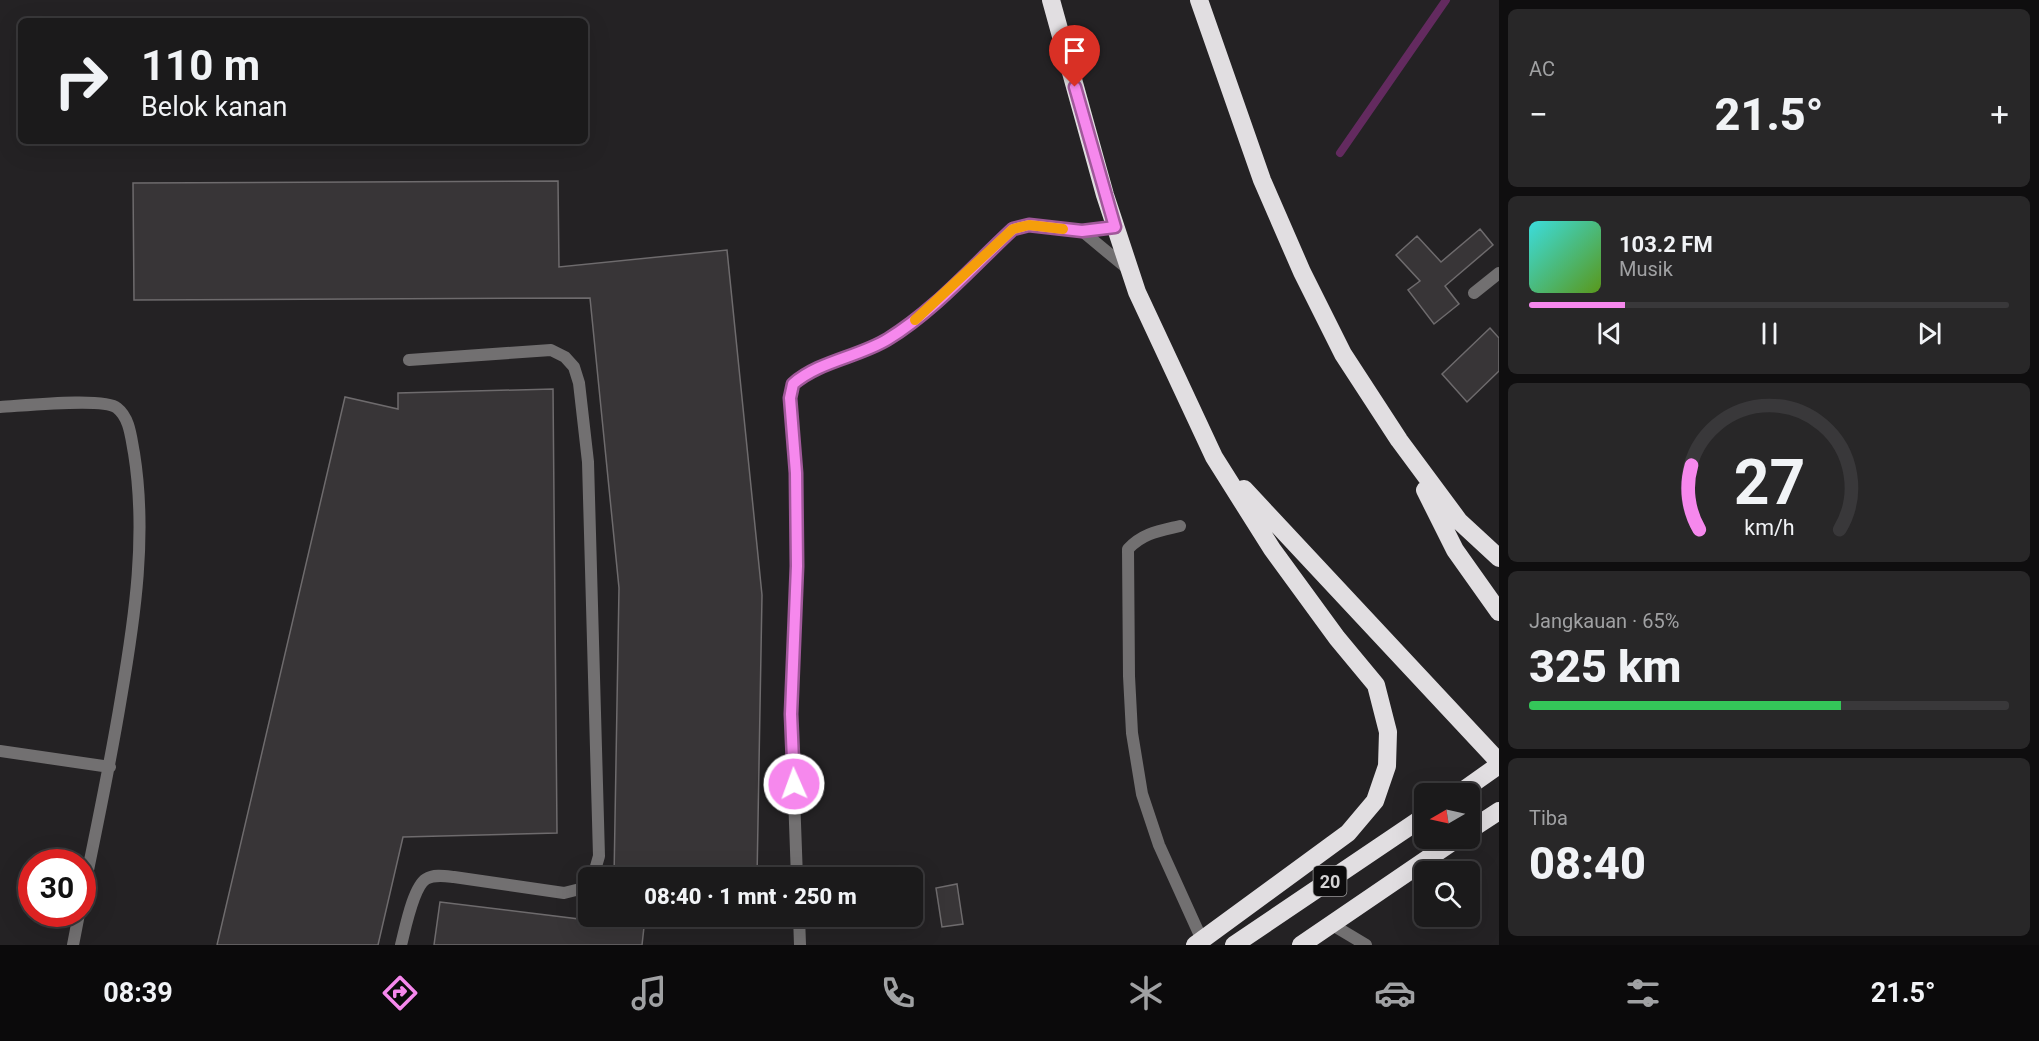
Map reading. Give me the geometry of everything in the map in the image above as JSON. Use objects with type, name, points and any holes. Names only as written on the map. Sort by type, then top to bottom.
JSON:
[{"type":"highway","points":[[1052,0],[1115,227],[1137,292],[1214,458],[1272,549],[1337,638],[1376,685],[1388,732],[1387,766],[1375,801],[1348,832],[1198,942]]},
{"type":"highway","points":[[1199,0],[1262,180],[1302,272],[1343,354],[1399,440],[1459,521],[1499,558]]},
{"type":"highway","points":[[1399,440],[1455,550],[1499,612]]},
{"type":"highway","points":[[1214,458],[1499,764],[1473,783]]},
{"type":"highway","points":[[1480,823],[1499,811]]},
{"type":"highway","name":"20","points":[[1234,945],[1414,823]]},
{"type":"highway","name":"20","points":[[1301,945],[1442,849]]},
{"type":"street","points":[[797,867],[791,714],[797,566],[796,473],[790,398],[793,384],[816,370],[888,339],[920,316],[1013,229],[1029,225],[1082,231],[1115,227]]},
{"type":"street","points":[[1082,231],[1130,271]]},
{"type":"street","points":[[1474,293],[1499,273]]},
{"type":"street","points":[[409,360],[551,351],[565,357],[574,367],[579,382],[588,462],[597,720],[599,856],[596,867]]},
{"type":"street","points":[[0,407],[100,402],[116,406],[126,417],[137,476],[140,521],[134,620],[110,766],[92,849]]},
{"type":"street","points":[[1180,526],[1149,533],[1137,539],[1128,549],[1129,687],[1132,733],[1142,794],[1159,845],[1198,942]]},
{"type":"street","points":[[0,751],[110,766]]},
{"type":"street","points":[[401,945],[416,892],[424,880],[436,876],[564,893],[578,890]]},
{"type":"street","points":[[1331,924],[1366,945]]},
{"type":"street","points":[[73,945],[76,927]]},
{"type":"street","points":[[799,927],[800,945]]},
{"type":"building","points":[[558,181],[559,267],[727,250],[762,595],[757,867],[614,867],[619,588],[590,298],[134,300],[133,183]]},
{"type":"building","points":[[1480,229],[1493,245],[1445,286],[1459,304],[1434,324],[1408,290],[1420,281],[1396,255],[1417,236],[1441,262]]},
{"type":"building","points":[[1490,328],[1499,338],[1499,371],[1467,402],[1442,374]]},
{"type":"building","points":[[553,389],[557,833],[403,837],[378,945],[217,945],[345,397],[398,409],[398,393]]},
{"type":"building","points":[[957,884],[963,924],[942,927],[936,888]]},
{"type":"building","points":[[440,902],[578,919],[578,927],[644,927],[642,945],[434,945]]},
{"type":"waterway","points":[[1340,153],[1446,0]]},
{"type":"slow traffic","points":[[915,320],[1013,229],[1029,225],[1063,229]]},
{"type":"route","points":[[794,784],[791,714],[797,566],[796,473],[790,398],[793,384],[801,377],[888,339],[920,316],[1013,229],[1029,225],[1082,231],[1115,227],[1075,87]]}]
